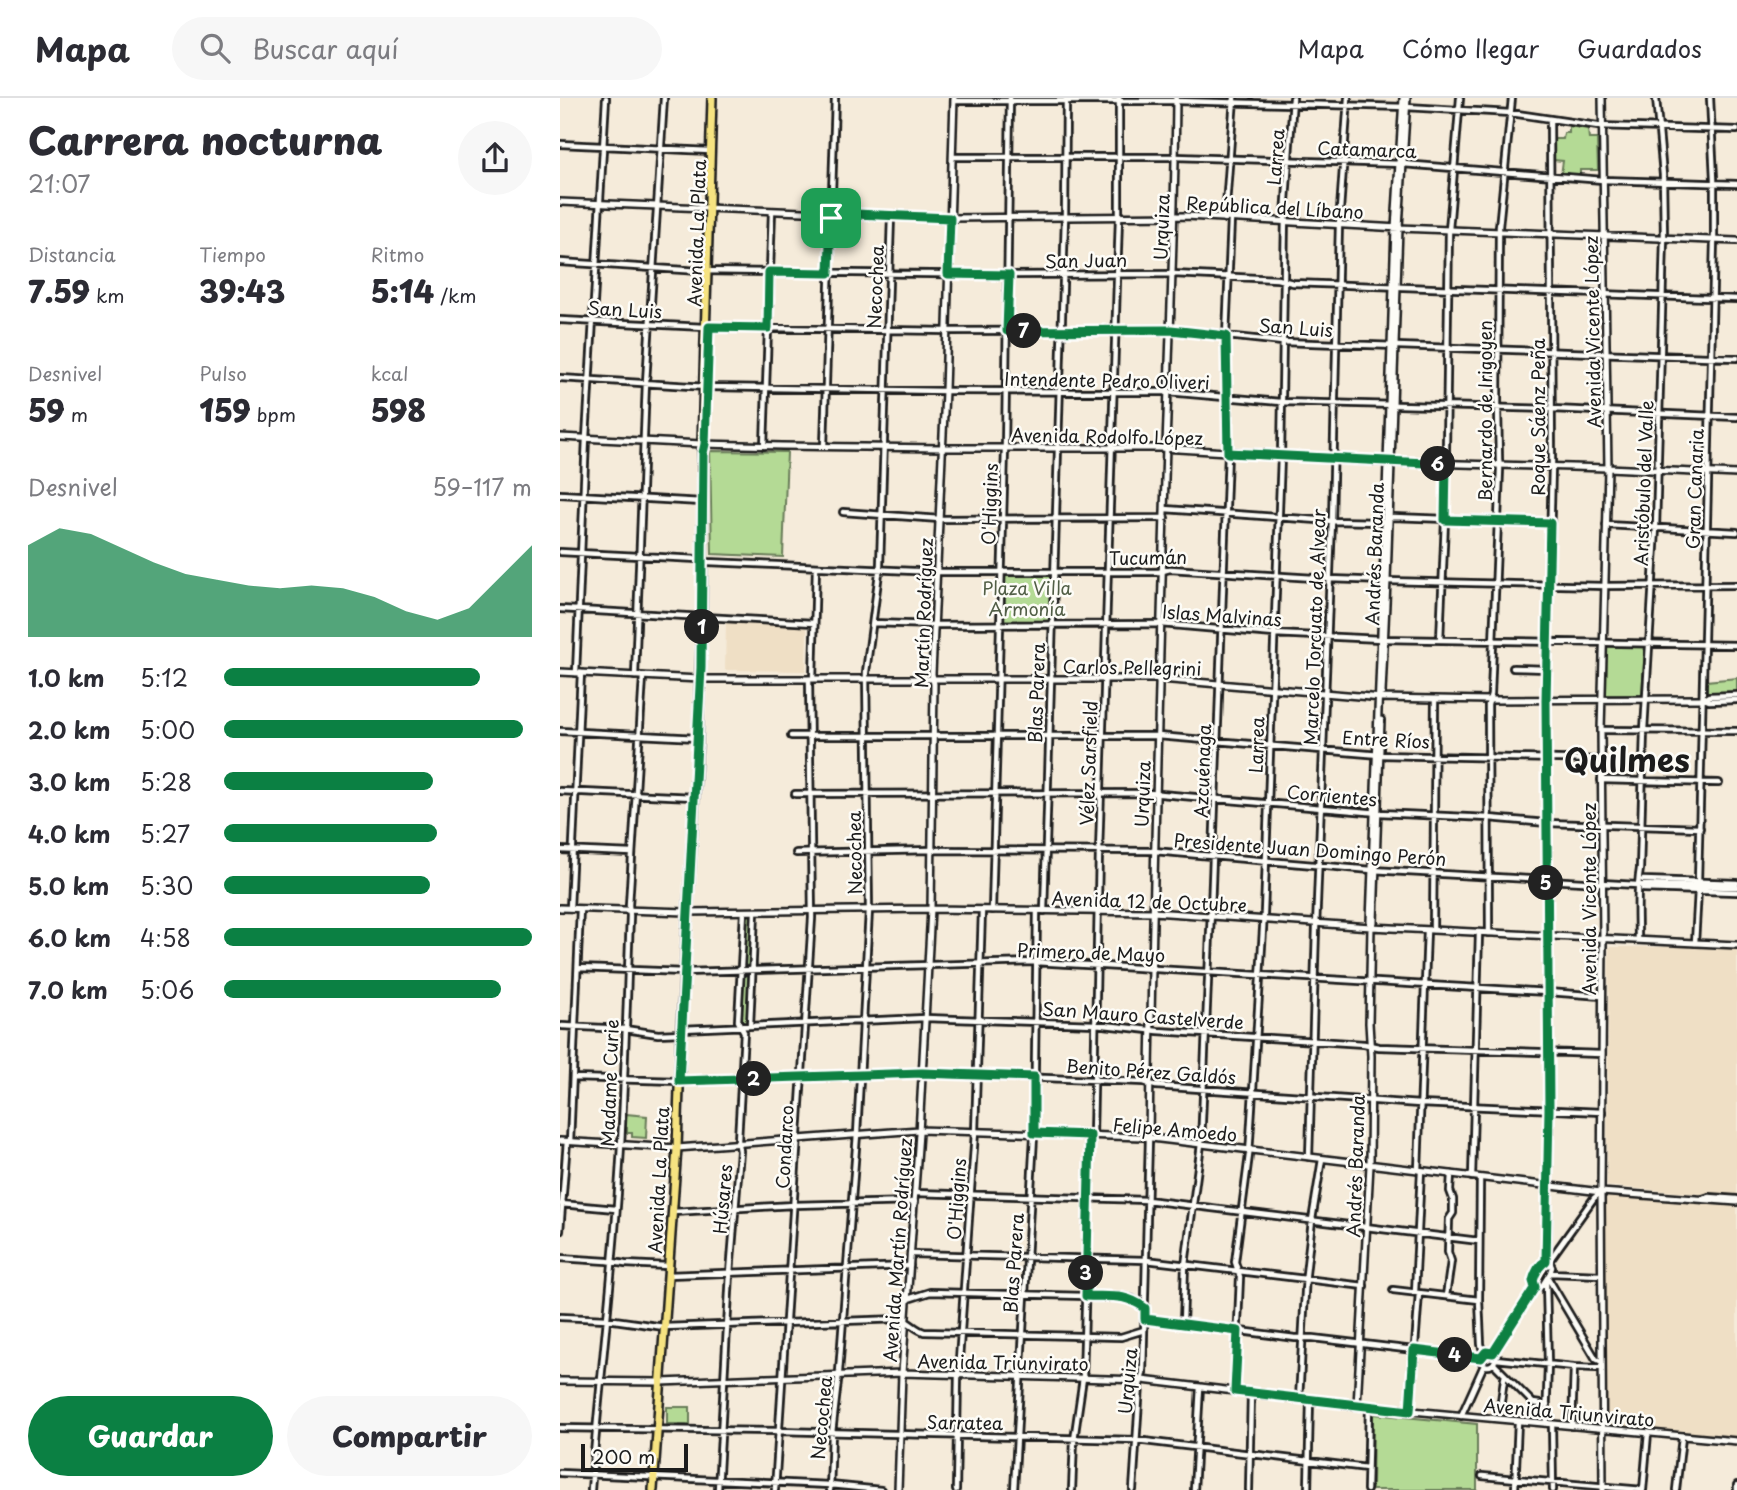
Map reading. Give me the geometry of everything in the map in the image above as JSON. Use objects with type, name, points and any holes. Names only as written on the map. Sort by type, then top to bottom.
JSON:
[{"type":"main road","name":"Avenida La Plata","points":[[711,209],[710,151],[714,98]]},
{"type":"main road","name":"Avenida La Plata","points":[[653,1490],[677,1148],[698,738],[703,447],[714,98]]},
{"type":"street","points":[[570,908],[579,732],[583,496],[607,98]]},
{"type":"street","points":[[635,676],[643,441],[664,98]]},
{"type":"street","points":[[824,446],[835,98]]},
{"type":"street","name":"Marcelo Torcuato de Alvear","points":[[1310,1157],[1334,459],[1339,224],[1348,98]]},
{"type":"street","name":"Andrés Baranda","points":[[1357,1406],[1370,1165],[1371,927],[1374,922],[1397,228],[1405,98]]},
{"type":"street","points":[[1440,640],[1445,520],[1449,230],[1460,98]]},
{"type":"street","name":"Bernardo de Irigoyen","points":[[1489,933],[1489,700],[1500,466],[1499,232],[1512,98]]},
{"type":"street","name":"Avenida Vicente López","points":[[1602,98],[1608,412],[1601,699],[1603,1489]]},
{"type":"street","name":"Aristóbulo del Valle","points":[[1638,940],[1637,885],[1642,826],[1644,730],[1657,528],[1664,238],[1664,182],[1656,98]]},
{"type":"street","name":"Gran Canaria","points":[[1698,881],[1714,240],[1710,98]]},
{"type":"street","points":[[954,99],[1293,101],[1510,113],[1603,127],[1737,130]]},
{"type":"street","name":"Martín Rodríguez","points":[[919,1130],[931,909],[933,680],[954,99]]},
{"type":"street","name":"O'Higgins","points":[[992,910],[1009,275],[1010,99]]},
{"type":"street","name":"Blas Parera","points":[[1044,911],[1065,217],[1066,99]]},
{"type":"street","name":"Vélez Sarsfield","points":[[1072,1490],[1074,1440],[1083,1378],[1094,1080],[1119,217],[1119,99]]},
{"type":"street","name":"Urquiza","points":[[1133,1490],[1145,1319],[1151,969],[1175,217],[1176,99]]},
{"type":"street","name":"Azcuénaga","points":[[1184,1323],[1185,1265],[1201,1144],[1213,856],[1228,453],[1226,336],[1233,100]]},
{"type":"street","name":"Larrea","points":[[1235,1391],[1240,1279],[1236,1262],[1250,1150],[1264,919],[1281,456],[1285,221],[1293,101]]},
{"type":"street","name":"Roque Sáenz Peña","points":[[1548,1261],[1546,700],[1552,467],[1550,119]]},
{"type":"street","points":[[560,144],[710,151]]},
{"type":"street","name":"Catamarca","points":[[953,158],[1230,158],[1453,167],[1603,180],[1737,184]]},
{"type":"street","name":"República del Líbano","points":[[560,202],[950,218],[1186,216],[1397,228],[1737,240]]},
{"type":"street","points":[[764,446],[772,211]]},
{"type":"street","name":"Necochea","points":[[830,1487],[861,1075],[869,910],[866,680],[879,569],[891,216]]},
{"type":"street","name":"San Juan","points":[[560,262],[708,271],[1173,274],[1395,288],[1737,299]]},
{"type":"street","name":"San Luis","points":[[560,320],[707,327],[947,331],[1171,330],[1282,342],[1737,358]]},
{"type":"street","name":"Intendente Pedro Oliveri","points":[[560,378],[705,387],[1168,392],[1281,402],[1737,417]]},
{"type":"street","name":"Avenida Rodolfo López","points":[[560,436],[703,447],[1166,449],[1389,462],[1737,474]]},
{"type":"street","points":[[560,495],[703,502]]},
{"type":"street","points":[[1165,509],[1332,521],[1381,522],[1393,517],[1550,523]]},
{"type":"street","points":[[843,512],[940,519],[1165,518]]},
{"type":"street","points":[[1606,525],[1737,532]]},
{"type":"street","name":"Tucumán","points":[[560,552],[937,572],[1108,572],[1170,569],[1385,581],[1604,586],[1737,585]]},
{"type":"street","name":"Condarco","points":[[775,1490],[812,911],[810,736],[816,567]]},
{"type":"street","points":[[560,609],[814,623]]},
{"type":"street","name":"Islas Malvinas","points":[[873,623],[1161,624],[1274,634],[1383,639],[1737,645]]},
{"type":"street","points":[[1513,668],[1547,669]]},
{"type":"street","name":"Carlos Pellegrini","points":[[560,671],[700,679],[1160,679],[1435,699],[1709,701],[1737,698]]},
{"type":"street","name":"Madame Curie","points":[[591,1490],[621,1145],[632,853],[643,677]]},
{"type":"street","points":[[1410,1411],[1417,1293],[1424,985],[1434,873],[1435,699]]},
{"type":"street","points":[[1601,730],[1737,731]]},
{"type":"street","points":[[560,731],[698,738]]},
{"type":"street","name":"Entre Ríos","points":[[792,736],[1158,736],[1378,755],[1601,760]]},
{"type":"street","points":[[1601,780],[1719,783]]},
{"type":"street","points":[[560,791],[694,797]]},
{"type":"street","name":"Corrientes","points":[[795,794],[1156,793],[1377,813],[1547,823],[1700,828]]},
{"type":"street","points":[[560,850],[632,853]]},
{"type":"street","name":"Presidente Juan Domingo Perón","points":[[796,853],[931,850],[1154,851],[1374,870],[1637,885],[1737,887]]},
{"type":"street","name":"Aristóbulo del Valle","points":[[1639,898],[1645,885],[1640,869]]},
{"type":"street","name":"Presidente Juan Domingo Perón","points":[[1645,885],[1698,881],[1737,887]]},
{"type":"street","name":"Presidente Juan Domingo Perón","points":[[1645,885],[1698,890],[1737,887]]},
{"type":"street","points":[[1695,943],[1698,890]]},
{"type":"street","name":"Avenida 12 de Octubre","points":[[560,908],[687,912],[931,909],[1153,912],[1371,927],[1737,945]]},
{"type":"street","points":[[560,1231],[573,1078],[580,909]]},
{"type":"street","name":"O'Higgins","points":[[956,1490],[958,1374],[975,1132],[982,910]]},
{"type":"street","name":"Blas Parera","points":[[1014,1490],[1034,1133],[1037,911]]},
{"type":"street","name":"Húsares","points":[[718,1490],[740,1151],[744,1032],[738,1021],[744,912]]},
{"type":"street","points":[[750,1025],[755,912]]},
{"type":"street","points":[[1472,1177],[1479,933]]},
{"type":"street","name":"Primero de Mayo","points":[[578,968],[685,972],[1035,962],[1602,996]]},
{"type":"street","name":"San Mauro Castelverde","points":[[562,1026],[625,1029],[658,1034],[750,1025],[925,1018],[1095,1024],[1422,1049],[1602,1054]]},
{"type":"street","name":"Benito Pérez Galdós","points":[[573,1078],[679,1081],[922,1073],[1144,1082],[1156,1086],[1312,1097],[1602,1112]]},
{"type":"street","name":"Felipe Amoedo","points":[[560,1141],[677,1148],[919,1130],[1149,1138],[1601,1192],[1737,1202]]},
{"type":"street","name":"Avenida Martín Rodríguez","points":[[902,1373],[919,1130]]},
{"type":"street","points":[[1299,1399],[1306,1279],[1322,1159]]},
{"type":"street","points":[[1446,1296],[1451,1261],[1448,1236],[1453,1213],[1451,1174]]},
{"type":"street","points":[[1461,1416],[1484,1364],[1479,1300],[1480,1178]]},
{"type":"street","points":[[1535,1287],[1533,1281],[1540,1267],[1548,1261],[1601,1192]]},
{"type":"street","points":[[915,1193],[1147,1200],[1479,1241]]},
{"type":"street","points":[[672,1212],[915,1202]]},
{"type":"street","points":[[561,1204],[616,1209]]},
{"type":"street","points":[[911,1254],[1146,1261],[1364,1286]]},
{"type":"street","points":[[560,1258],[607,1261],[668,1271],[730,1273],[910,1266]]},
{"type":"street","points":[[1547,1405],[1532,1403],[1505,1375],[1493,1353],[1535,1287],[1542,1286],[1548,1277],[1552,1267],[1548,1261]]},
{"type":"street","points":[[1548,1277],[1601,1275]]},
{"type":"street","points":[[1548,1277],[1547,1405],[1553,1490]]},
{"type":"street","points":[[1484,1364],[1488,1366],[1495,1361],[1596,1368],[1602,1365],[1548,1277]]},
{"type":"street","points":[[1393,1290],[1479,1300]]},
{"type":"street","points":[[908,1299],[926,1293],[1128,1297],[1145,1308]]},
{"type":"street","points":[[560,1317],[607,1319],[664,1327],[898,1319],[924,1332],[1125,1337],[1144,1329]]},
{"type":"street","points":[[1145,1319],[1414,1350],[1482,1356],[1488,1352],[1493,1353]]},
{"type":"street","points":[[1572,1426],[1574,1367]]},
{"type":"street","points":[[898,1490],[902,1373]]},
{"type":"street","name":"Avenida Triunvirato","points":[[560,1381],[661,1382],[902,1373],[1142,1380],[1357,1406],[1737,1441]]},
{"type":"street","points":[[1500,1409],[1505,1375]]},
{"type":"street","points":[[1194,1490],[1200,1387]]},
{"type":"street","points":[[1249,1490],[1251,1393]]},
{"type":"street","points":[[1308,1490],[1310,1400]]},
{"type":"street","points":[[1367,1490],[1369,1407]]},
{"type":"street","points":[[1516,1490],[1518,1421]]},
{"type":"street","name":"Sarratea","points":[[560,1428],[1136,1440],[1367,1468]]},
{"type":"street","points":[[1482,1476],[1603,1489],[1643,1490],[1648,1433]]},
{"type":"street","points":[[1676,1490],[1682,1437]]},
{"type":"street","points":[[560,1473],[881,1490]]},
{"type":"shaded area","points":[[726,622],[805,626],[805,671],[725,670]]},
{"type":"shaded area","points":[[1609,947],[1737,949],[1737,1197],[1607,1186]]},
{"type":"shaded area","points":[[1607,1197],[1737,1207],[1737,1437],[1604,1426],[1604,1199]]},
{"type":"green space","points":[[1569,126],[1588,129],[1589,139],[1597,139],[1598,170],[1580,170],[1580,176],[1561,175],[1563,161],[1553,160],[1552,139],[1563,139],[1564,133],[1569,133]]},
{"type":"green space","points":[[710,451],[787,452],[783,557],[712,554]]},
{"type":"green space","name":"Plaza Villa Armonía","points":[[1001,571],[1054,571],[1052,625],[1000,625]]},
{"type":"green space","points":[[1605,646],[1645,647],[1642,695],[1604,695]]},
{"type":"green space","points":[[1737,678],[1737,696],[1707,697],[1706,681]]},
{"type":"green space","points":[[746,915],[752,916],[751,965],[743,966]]},
{"type":"green space","points":[[743,974],[750,974],[748,1023],[741,1024]]},
{"type":"green space","points":[[626,1114],[647,1116],[646,1138],[632,1137],[632,1133],[627,1133]]},
{"type":"green space","points":[[667,1407],[690,1407],[690,1424],[667,1424]]},
{"type":"green space","points":[[1373,1414],[1477,1424],[1477,1490],[1372,1490]]},
{"type":"district","name":"Quilmes","points":[[1627,759]]},
{"type":"route","points":[[831,213],[950,218],[948,274],[1009,275],[1007,331],[1171,330],[1226,336],[1228,453],[1446,464],[1445,520],[1550,523],[1546,700],[1549,1186],[1546,1261],[1537,1271],[1533,1281],[1535,1287],[1493,1353],[1486,1352],[1481,1358],[1414,1350],[1410,1411],[1235,1391],[1238,1331],[1145,1319],[1145,1308],[1128,1297],[1086,1296],[1090,1135],[1034,1133],[1034,1077],[922,1073],[679,1081],[701,668],[703,453],[709,327],[768,328],[769,272],[829,273],[831,218],[831,213]]}]
